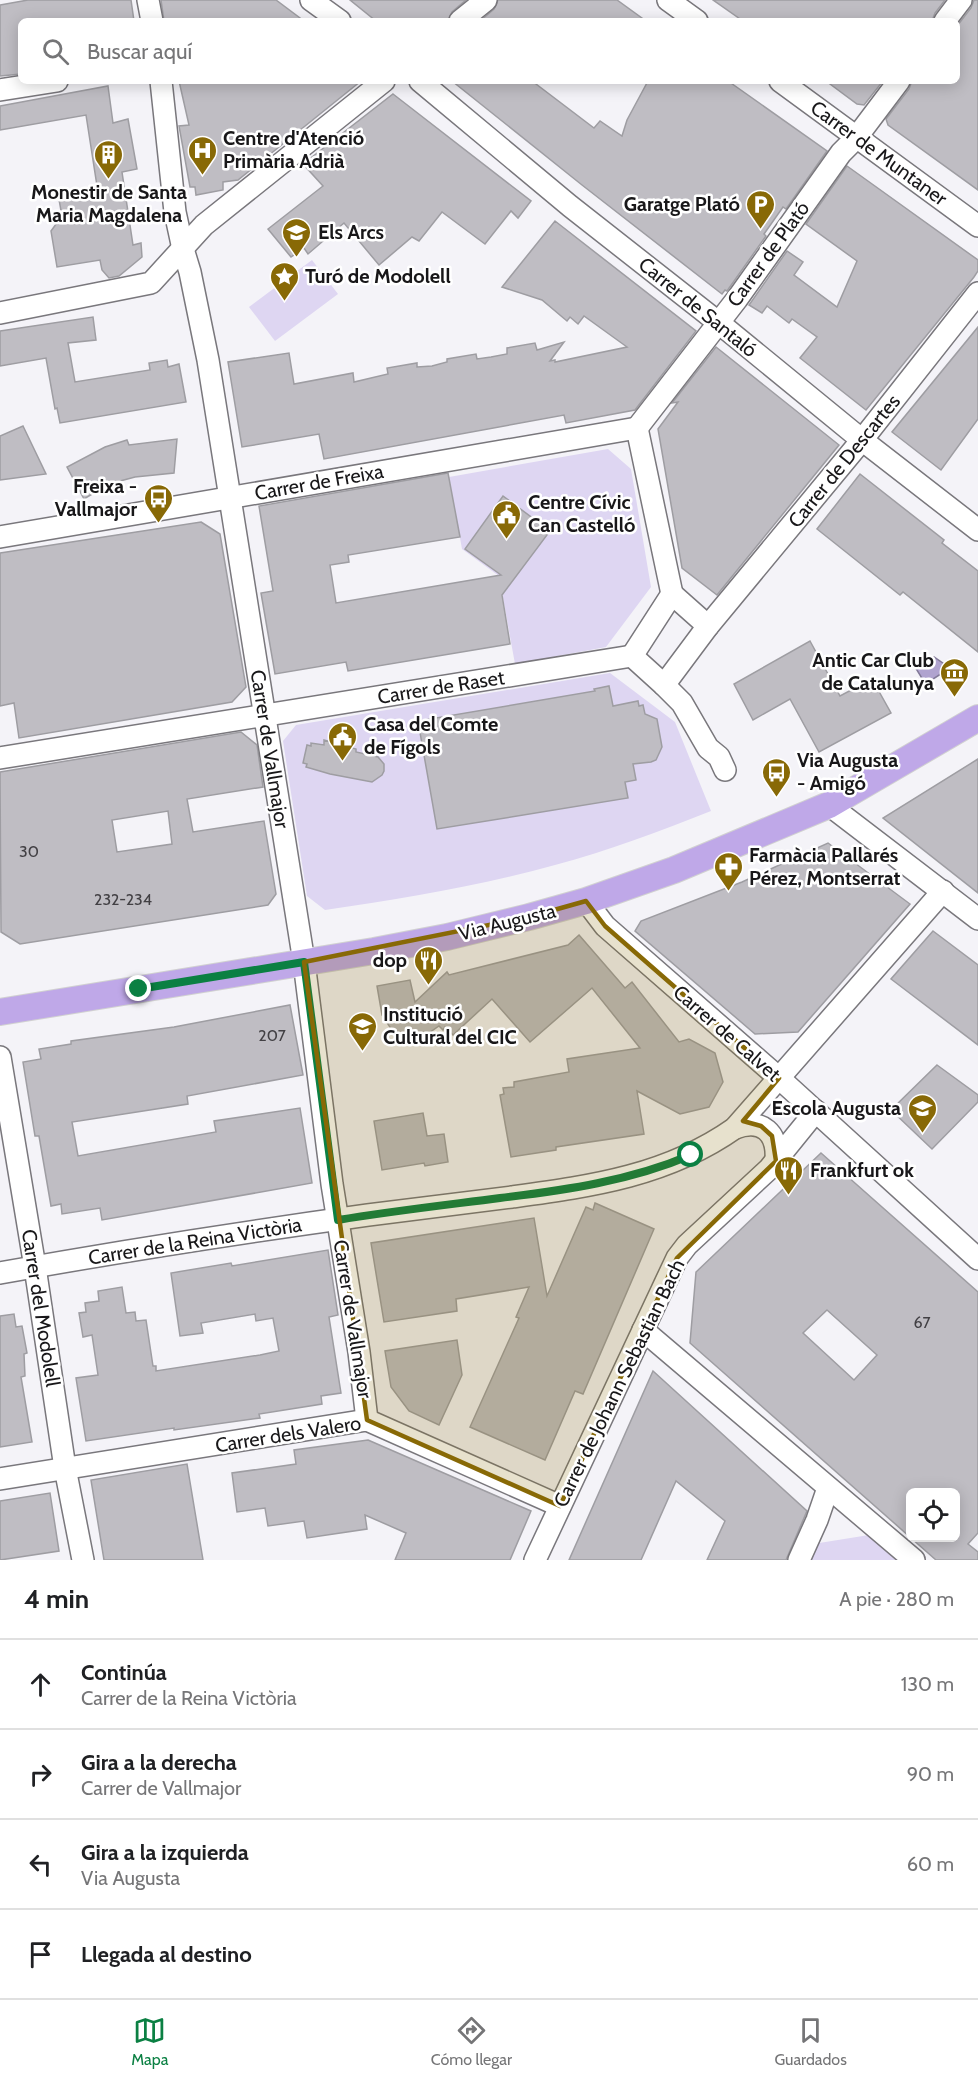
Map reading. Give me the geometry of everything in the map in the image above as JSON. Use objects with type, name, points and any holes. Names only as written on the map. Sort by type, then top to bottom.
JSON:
[{"type":"main road","name":"Via Augusta","points":[[0,1012],[447,937],[586,901],[674,870],[830,805],[978,718]]},
{"type":"street","points":[[148,0],[151,18]]},
{"type":"street","points":[[311,0],[336,18]]},
{"type":"street","points":[[464,18],[486,0]]},
{"type":"street","points":[[668,0],[693,18]]},
{"type":"street","points":[[947,18],[960,0]]},
{"type":"street","points":[[0,90],[38,84]]},
{"type":"street","name":"Carrer de Vallmajor","points":[[161,84],[176,212],[208,360],[304,962],[367,1420]]},
{"type":"street","points":[[0,313],[151,284],[204,225],[380,84]]},
{"type":"street","name":"Carrer de Santaló","points":[[424,84],[570,206],[719,322],[862,440],[978,530]]},
{"type":"street","name":"Carrer de Muntaner","points":[[784,84],[978,226]]},
{"type":"street","name":"Carrer de Plató","points":[[637,428],[719,322],[841,153],[856,138],[897,84]]},
{"type":"street","name":"Carrer de Descartes","points":[[664,685],[708,626],[862,440],[978,293]]},
{"type":"street","points":[[637,428],[672,594],[708,626]]},
{"type":"street","name":"Carrer de Freixa","points":[[0,537],[637,428]]},
{"type":"street","points":[[672,594],[632,656],[682,703],[708,748],[722,764]]},
{"type":"street","name":"Carrer de Raset","points":[[0,758],[632,656]]},
{"type":"street","points":[[830,805],[978,918]]},
{"type":"street","name":"Carrer de la Reina Victòria","points":[[0,1273],[338,1220],[550,1192],[630,1177],[691,1155],[735,1128],[944,891]]},
{"type":"street","name":"Carrer de Calvet","points":[[586,901],[605,926],[816,1111],[978,1259]]},
{"type":"street","name":"Carrer del Modolell","points":[[0,1057],[35,1266],[65,1468],[83,1560]]},
{"type":"street","name":"Carrer de Johann Sebastian Bach","points":[[536,1560],[669,1272],[687,1245],[776,1161],[816,1111]]},
{"type":"street","points":[[735,1128],[755,1124],[767,1130],[776,1143],[776,1161]]},
{"type":"street","points":[[643,1330],[914,1560]]},
{"type":"street","name":"Carrer dels Valero","points":[[0,1479],[367,1420],[560,1506]]},
{"type":"street","points":[[799,1560],[818,1520],[828,1488]]},
{"type":"highlighted area","points":[[586,901],[605,926],[779,1078],[743,1121],[761,1126],[772,1136],[776,1161],[677,1258],[560,1506],[367,1420],[304,962],[529,917]]},
{"type":"shaded area","points":[[312,260],[338,294],[275,341],[249,307]]},
{"type":"shaded area","points":[[608,449],[631,469],[651,587],[606,647],[515,664],[499,576],[462,549],[449,477]]},
{"type":"shaded area","points":[[914,657],[934,657],[947,666],[947,670],[930,681],[923,680],[912,662]]},
{"type":"shaded area","points":[[610,673],[675,722],[711,811],[595,853],[527,873],[470,886],[325,910],[307,896],[283,741],[296,725]]},
{"type":"shaded area","points":[[869,1535],[897,1560],[806,1560],[813,1544]]},
{"type":"building","points":[[28,0],[131,0],[134,18],[18,18],[18,74],[0,76],[0,5]]},
{"type":"building","points":[[161,0],[276,0],[300,18],[164,18]]},
{"type":"building","points":[[350,0],[466,0],[452,12],[449,18],[372,18]]},
{"type":"building","points":[[498,0],[617,0],[642,18],[484,18],[494,9]]},
{"type":"building","points":[[713,0],[945,0],[933,18],[739,18]]},
{"type":"building","points":[[974,0],[978,0],[978,190],[888,125],[886,119],[911,84],[960,84],[960,22]]},
{"type":"building","points":[[180,84],[357,84],[238,180],[223,182],[223,190],[196,195],[195,187],[190,187],[179,126],[189,125]]},
{"type":"building","points":[[456,84],[536,84],[594,128],[600,121],[622,136],[627,120],[646,84],[732,84],[827,151],[786,209],[783,207],[764,234],[766,236],[727,291],[725,290],[722,294]]},
{"type":"building","points":[[830,84],[881,84],[864,105],[857,104]]},
{"type":"building","name":"Monestir de Santa Maria Magdalena","points":[[108,86],[113,123],[128,119],[137,169],[122,172],[133,245],[141,243],[142,257],[119,276],[109,278],[102,270],[100,260],[57,267],[51,231],[62,216],[58,194],[97,186],[86,115],[0,130],[0,106]]},
{"type":"building","points":[[393,94],[531,201],[518,218],[511,211],[485,244],[442,212],[419,241],[412,237],[379,265],[344,223],[308,254],[304,248],[291,257],[268,229],[323,186],[303,164]]},
{"type":"building","points":[[847,166],[978,260],[978,271],[974,277],[866,410],[800,358],[817,337],[792,319],[789,323],[767,306],[762,313],[749,305],[787,251],[803,262],[794,275],[837,307],[857,261],[806,224]]},
{"type":"building","points":[[555,221],[696,331],[635,410],[566,423],[564,415],[324,459],[319,434],[242,447],[228,362],[289,353],[294,384],[353,373],[354,382],[388,374],[387,368],[417,363],[417,367],[432,366],[447,362],[447,359],[476,354],[477,359],[491,357],[507,354],[507,348],[535,343],[537,350],[564,342],[550,361],[555,360],[555,362],[627,347],[584,316],[578,324],[570,317],[567,321],[542,300],[502,287]]},
{"type":"building","points":[[93,317],[96,340],[68,343],[75,382],[150,370],[149,363],[167,360],[168,367],[179,364],[186,402],[60,423],[57,408],[55,409],[46,358],[0,366],[0,331]]},
{"type":"building","points":[[978,327],[978,419],[941,470],[892,432]]},
{"type":"building","points":[[716,347],[839,445],[717,595],[682,568],[658,429],[678,402],[672,403]]},
{"type":"building","points":[[23,426],[46,474],[0,480],[0,436]]},
{"type":"building","points":[[177,439],[174,473],[135,477],[109,484],[84,499],[67,467],[105,447],[127,440],[129,445]]},
{"type":"building","points":[[448,473],[460,537],[348,555],[349,562],[330,565],[336,603],[501,575],[465,549],[503,496],[550,531],[502,595],[510,644],[348,671],[346,662],[275,674],[261,593],[273,591],[259,506]]},
{"type":"building","points":[[860,474],[944,540],[942,543],[978,571],[978,652],[903,592],[900,595],[817,529]]},
{"type":"building","points":[[201,522],[220,534],[246,687],[232,702],[19,738],[14,703],[0,706],[0,553]]},
{"type":"building","points":[[810,641],[840,696],[872,679],[891,713],[819,752],[790,699],[753,720],[734,684]]},
{"type":"building","points":[[609,686],[613,706],[638,701],[639,706],[643,705],[645,714],[657,719],[662,747],[656,760],[633,764],[636,780],[625,782],[628,798],[437,829],[418,721],[595,691],[594,689]]},
{"type":"building","points":[[241,732],[257,745],[263,787],[187,799],[193,832],[264,821],[276,894],[268,905],[20,944],[1,932],[0,772]],"holes":[[[168,811],[172,844],[117,852],[112,820]]]},
{"type":"building","name":"Casa del Comte de Fígols","points":[[324,740],[356,749],[356,752],[378,757],[384,764],[382,775],[372,782],[306,767],[307,764],[303,763],[307,745],[311,746],[311,743],[324,745]]},
{"type":"building","points":[[978,759],[978,893],[883,818]]},
{"type":"building","points":[[828,843],[910,904],[798,1032],[755,1034],[635,931],[641,921],[742,882]]},
{"type":"building","points":[[933,931],[978,965],[978,1045],[891,979]]},
{"type":"building","points":[[579,935],[625,988],[632,982],[679,1042],[689,1039],[715,1053],[723,1082],[709,1107],[680,1114],[637,1091],[644,1134],[556,1147],[556,1150],[511,1157],[500,1095],[504,1094],[503,1088],[514,1087],[514,1082],[569,1072],[567,1059],[640,1048],[592,988],[530,1042],[492,999],[453,1035],[445,1027],[443,1030],[439,1026],[413,1044],[406,1044],[399,1041],[382,1015],[377,986],[410,980],[415,1002],[447,972],[449,975],[568,945]]},
{"type":"building","points":[[290,1005],[303,1075],[187,1096],[188,1104],[72,1122],[78,1156],[216,1132],[214,1121],[300,1108],[312,1183],[102,1220],[100,1208],[62,1214],[61,1204],[51,1206],[39,1136],[35,1136],[23,1062],[41,1059],[39,1049],[71,1044],[71,1041],[174,1027]]},
{"type":"building","points":[[937,1065],[978,1095],[978,1102],[932,1149],[891,1110]]},
{"type":"building","points":[[423,1113],[427,1136],[444,1134],[448,1162],[425,1166],[424,1163],[382,1170],[374,1121]]},
{"type":"building","points":[[821,1153],[978,1292],[978,1533],[968,1544],[978,1552],[978,1560],[936,1560],[916,1542],[960,1542],[960,1488],[906,1488],[906,1533],[690,1343],[696,1272]],"holes":[[[827,1310],[877,1355],[854,1380],[803,1333]]]},
{"type":"building","points":[[595,1203],[654,1229],[583,1394],[575,1391],[545,1460],[470,1427],[519,1318],[516,1317],[529,1287],[456,1299],[457,1311],[384,1322],[371,1243],[534,1218],[547,1296],[586,1207],[593,1210]]},
{"type":"building","points":[[328,1250],[338,1315],[329,1317],[341,1393],[321,1396],[322,1404],[259,1414],[260,1418],[86,1441],[76,1378],[98,1375],[92,1335],[83,1337],[79,1313],[86,1312],[85,1303],[99,1301],[98,1291],[122,1287],[126,1313],[135,1312],[136,1321],[146,1320],[153,1366],[156,1366],[156,1371],[260,1355],[279,1351],[273,1318],[256,1321],[255,1314],[201,1323],[203,1333],[180,1336],[171,1273],[231,1263],[232,1266]]},
{"type":"building","points":[[14,1314],[16,1327],[22,1326],[27,1353],[24,1354],[25,1376],[21,1377],[32,1442],[0,1447],[0,1316]]},
{"type":"building","points":[[457,1340],[462,1375],[439,1425],[409,1411],[391,1387],[385,1351]]},
{"type":"building","points":[[653,1371],[807,1511],[786,1560],[707,1560],[725,1521],[676,1481],[641,1560],[569,1560]]},
{"type":"building","points":[[368,1440],[531,1511],[510,1560],[395,1560],[406,1533],[365,1515],[367,1529],[307,1538],[304,1521],[268,1526],[265,1508],[237,1512],[232,1473],[296,1464],[294,1450]]},
{"type":"building","points":[[187,1464],[203,1560],[104,1560],[91,1480]]},
{"type":"building","points":[[50,1493],[59,1551],[0,1560],[0,1501]]},
{"type":"place","name":"Centre d'Atenció Primària Adrià","points":[[202,176]]},
{"type":"place","name":"Monestir de Santa Maria Magdalena","points":[[109,180]]},
{"type":"place","name":"Garatge Plató","points":[[761,230]]},
{"type":"place","name":"Els Arcs","points":[[297,258]]},
{"type":"place","name":"Turó de Modolell","points":[[284,302]]},
{"type":"place","name":"Freixa - Vallmajor","points":[[158,524]]},
{"type":"place","name":"Centre Cívic Can Castelló","points":[[507,540]]},
{"type":"place","name":"Antic Car Club de Catalunya","points":[[955,698]]},
{"type":"place","name":"Casa del Comte de Fígols","points":[[343,762]]},
{"type":"place","name":"Via Augusta - Amigó","points":[[776,798]]},
{"type":"place","name":"Farmàcia Pallarés Pérez, Montserrat","points":[[728,892]]},
{"type":"place","name":"dop","points":[[428,986]]},
{"type":"place","name":"Institució Cultural del CIC","points":[[362,1052]]},
{"type":"place","name":"Escola Augusta","points":[[922,1134]]},
{"type":"place","name":"Frankfurt ok","points":[[789,1196]]},
{"type":"route","points":[[139,989],[304,962],[338,1220],[597,1184],[666,1166],[691,1155]]}]
